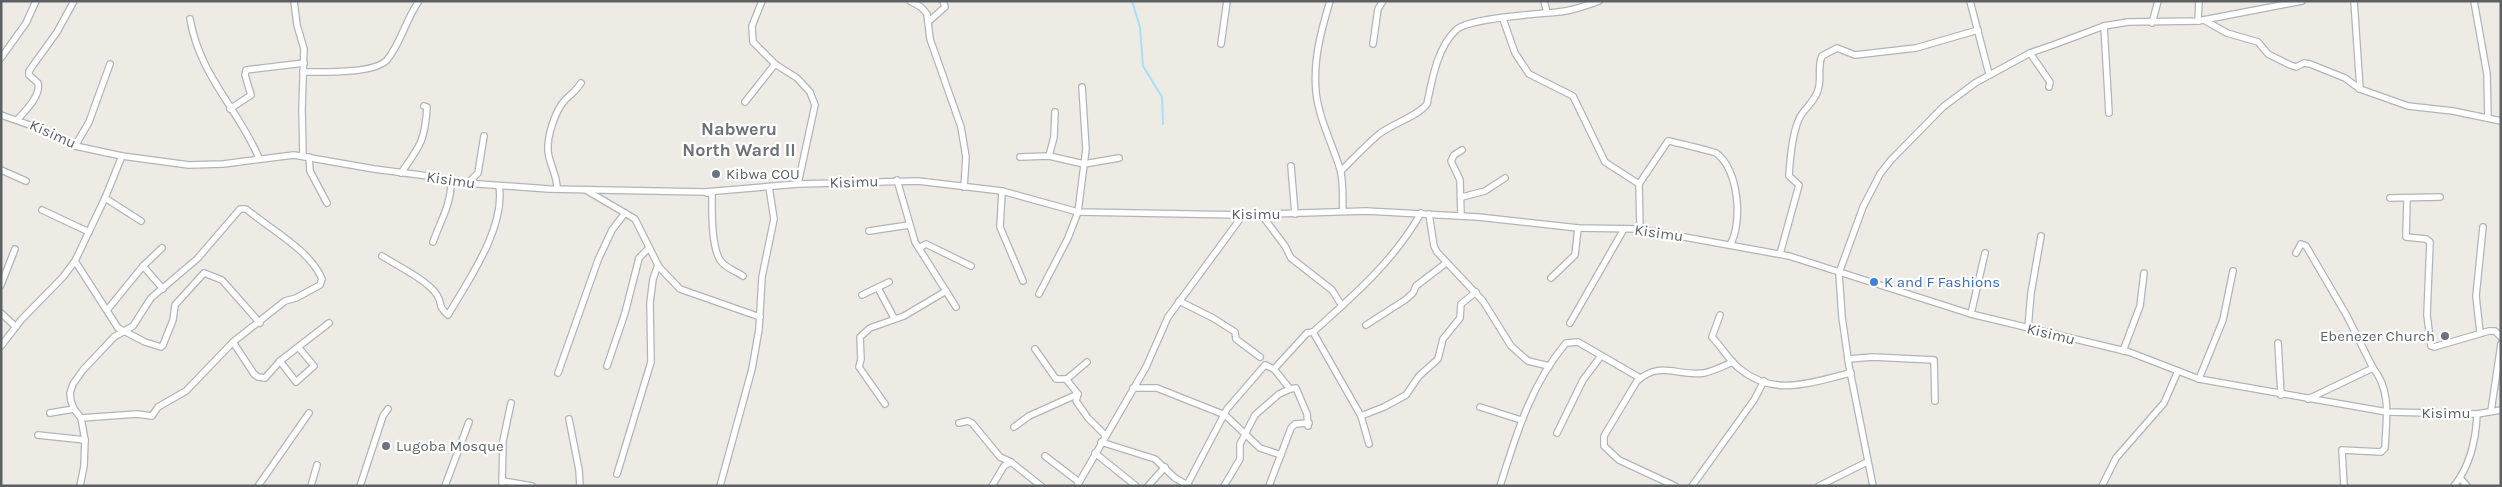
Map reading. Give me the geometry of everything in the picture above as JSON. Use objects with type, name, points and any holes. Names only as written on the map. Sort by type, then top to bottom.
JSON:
[{"type":"street","points":[[1,58],[26,23],[36,1]]},
{"type":"street","points":[[17,120],[27,110],[39,88],[38,83],[28,75],[29,71],[57,32],[74,1]]},
{"type":"street","points":[[294,1],[297,25],[304,49],[306,156],[310,171],[327,203]]},
{"type":"street","points":[[303,72],[356,70],[382,64],[389,56],[419,1]]},
{"type":"street","points":[[762,1],[752,26],[752,42],[775,64],[797,78],[810,92],[815,105],[798,184]]},
{"type":"street","points":[[910,1],[927,14],[930,39],[961,127],[966,157],[964,187]]},
{"type":"street","points":[[928,22],[945,7],[943,1]]},
{"type":"street","points":[[1220,44],[1227,1]]},
{"type":"street","points":[[1330,1],[1318,42],[1315,69],[1316,93],[1328,140],[1341,171],[1343,211]]},
{"type":"street","points":[[1373,44],[1378,10],[1383,1]]},
{"type":"street","points":[[1544,1],[1546,12]]},
{"type":"street","points":[[1574,1],[1574,9]]},
{"type":"street","points":[[1341,171],[1378,135],[1423,110],[1427,104],[1437,64],[1449,38],[1457,28],[1466,23],[1481,20],[1503,19],[1574,9],[1599,1]]},
{"type":"street","points":[[1970,1],[1989,74]]},
{"type":"street","points":[[2152,22],[2158,1]]},
{"type":"street","points":[[2199,1],[2200,20]]},
{"type":"street","points":[[1873,486],[1848,359],[1842,317],[1839,273],[1863,207],[1880,174],[1943,107],[1989,74],[2030,53],[2104,26],[2128,22],[2200,20],[2302,1]]},
{"type":"street","points":[[2354,1],[2360,89]]},
{"type":"street","points":[[2474,1],[2488,74],[2488,118]]},
{"type":"street","points":[[190,19],[194,42],[204,64],[230,109],[253,143],[259,158]]},
{"type":"street","points":[[1503,19],[1515,53],[1529,74],[1573,96],[1605,162],[1639,184]]},
{"type":"street","points":[[2200,20],[2227,33],[2258,42],[2275,59],[2293,67],[2304,63],[2310,64],[2345,78],[2360,89],[2408,106],[2501,121]]},
{"type":"street","points":[[2104,26],[2109,113]]},
{"type":"street","points":[[1780,254],[1799,185],[1789,176],[1797,127],[1803,112],[1812,104],[1818,90],[1822,56],[1837,48],[1855,55],[1916,48],[1978,30]]},
{"type":"street","points":[[2030,53],[2050,82],[2049,87]]},
{"type":"street","points":[[230,109],[251,95],[245,75],[246,70],[304,62]]},
{"type":"street","points":[[75,146],[90,122],[110,64]]},
{"type":"street","points":[[745,102],[775,64]]},
{"type":"street","points":[[557,189],[548,151],[551,136],[559,109],[576,92],[581,84]]},
{"type":"street","points":[[1039,294],[1068,238],[1078,212],[1084,164],[1085,124],[1082,87]]},
{"type":"street","points":[[401,173],[423,140],[428,107],[424,106]]},
{"type":"street","points":[[1049,156],[1054,137],[1055,112]]},
{"type":"street","name":"Kisimu","points":[[1,115],[47,131],[75,146],[122,156],[189,165],[223,164],[285,155],[306,156],[401,173],[436,177],[451,182],[557,189],[705,192],[798,184],[898,180],[1002,192],[1078,212],[1243,215],[1343,211],[1421,213],[1578,228],[1640,229],[1780,254],[1971,314],[2123,351],[2199,379],[2387,412],[2477,414],[2501,410]]},
{"type":"street","points":[[468,183],[478,173],[484,136]]},
{"type":"street","points":[[1640,229],[1639,184],[1668,141],[1718,154],[1726,164],[1738,201],[1734,238],[1730,245]]},
{"type":"street","points":[[1461,216],[1462,197],[1460,180],[1451,162],[1454,155],[1462,150]]},
{"type":"street","points":[[1,346],[75,261],[105,198],[122,156]]},
{"type":"street","points":[[1020,157],[1049,156],[1084,164],[1119,158]]},
{"type":"street","points":[[1292,166],[1295,214]]},
{"type":"street","points":[[1,170],[26,181]]},
{"type":"street","points":[[1462,197],[1485,191],[1505,178]]},
{"type":"street","points":[[898,180],[909,225],[920,248],[956,307]]},
{"type":"street","points":[[432,242],[445,215],[451,192],[451,182]]},
{"type":"street","points":[[382,256],[425,282],[437,295],[439,306],[448,315],[486,252],[499,206],[499,186]]},
{"type":"street","points":[[720,486],[752,369],[760,317],[762,277],[774,219],[769,187]]},
{"type":"street","points":[[582,189],[589,191],[635,219],[658,265],[680,289],[760,317]]},
{"type":"street","points":[[705,192],[712,194],[713,228],[719,258],[725,265],[743,276]]},
{"type":"street","points":[[1002,192],[1000,227],[1023,280]]},
{"type":"street","points":[[2390,198],[2440,197]]},
{"type":"street","points":[[105,198],[141,222]]},
{"type":"street","points":[[2407,199],[2406,237],[2426,239],[2430,242],[2427,315],[2431,346],[2434,347],[2480,333],[2495,331],[2501,337]]},
{"type":"street","points":[[80,486],[84,466],[85,440],[81,418],[74,410],[70,393],[77,377],[123,331],[133,326],[151,298],[197,259],[240,209],[246,209],[298,249],[318,270],[322,279],[320,285],[296,298],[285,301],[234,342],[186,391],[158,407],[152,416],[137,414],[81,418]]},
{"type":"street","points":[[42,210],[89,232]]},
{"type":"street","points":[[558,373],[598,260],[612,230],[625,213]]},
{"type":"street","points":[[1274,370],[1307,333],[1313,332],[1393,257],[1421,213]]},
{"type":"street","points":[[1261,214],[1285,246],[1291,258],[1332,290],[1342,306]]},
{"type":"street","points":[[1429,214],[1434,246],[1446,263],[1476,292],[1492,313],[1511,346],[1528,361],[1549,366]]},
{"type":"street","points":[[1045,456],[1078,484],[1146,367],[1168,317],[1178,301],[1195,282],[1212,254],[1243,215]]},
{"type":"street","points":[[869,231],[909,225]]},
{"type":"street","points":[[2480,333],[2476,296],[2484,227]]},
{"type":"street","points":[[1551,278],[1575,255],[1578,228]]},
{"type":"street","points":[[1570,323],[1624,229]]},
{"type":"street","points":[[2028,328],[2030,293],[2041,236]]},
{"type":"street","points":[[920,248],[926,244],[971,266]]},
{"type":"street","points":[[2296,253],[2302,244],[2306,246],[2347,316],[2383,384],[2387,412],[2384,450],[2341,451],[2344,486]]},
{"type":"street","points":[[108,309],[143,266],[162,248]]},
{"type":"street","points":[[607,366],[624,313],[638,258],[649,248]]},
{"type":"street","points":[[1,285],[15,249]]},
{"type":"street","points":[[1971,314],[1985,253]]},
{"type":"street","points":[[75,261],[123,331],[161,347],[170,329],[175,305],[204,273],[222,280],[260,323]]},
{"type":"street","points":[[1366,324],[1405,300],[1416,286],[1446,263]]},
{"type":"street","points":[[617,474],[651,362],[650,303],[653,279],[658,265]]},
{"type":"street","points":[[143,266],[163,289]]},
{"type":"street","points":[[2199,379],[2223,320],[2233,271]]},
{"type":"street","points":[[2123,351],[2140,306],[2144,273]]},
{"type":"street","points":[[862,295],[889,282]]},
{"type":"street","points":[[878,288],[894,318]]},
{"type":"street","points":[[885,404],[858,367],[861,359],[859,344],[862,334],[870,328],[904,316],[946,291]]},
{"type":"street","points":[[1361,416],[1384,407],[1406,395],[1419,376],[1438,360],[1443,339],[1460,318],[1462,304],[1476,292]]},
{"type":"street","points":[[1178,301],[1225,325],[1235,332],[1236,339],[1260,356]]},
{"type":"street","points":[[1,313],[16,327]]},
{"type":"street","points":[[1720,315],[1712,337],[1740,369],[1764,381],[1786,387],[1851,373]]},
{"type":"street","points":[[234,342],[258,377],[265,378],[280,361],[329,323]]},
{"type":"street","points":[[1313,332],[1361,416],[1369,444]]},
{"type":"street","points":[[1500,486],[1521,420],[1549,366],[1566,344],[1571,341],[1578,342],[1640,378]]},
{"type":"street","points":[[2278,343],[2282,394]]},
{"type":"street","points":[[2491,412],[2501,344]]},
{"type":"street","points":[[280,361],[296,382],[300,382],[314,366],[299,348]]},
{"type":"street","points":[[1035,349],[1056,379],[1066,379],[1087,362]]},
{"type":"street","points":[[1557,433],[1583,380],[1601,356]]},
{"type":"street","points":[[1848,359],[1873,357],[1934,360],[1935,401]]},
{"type":"street","points":[[1674,486],[1619,460],[1603,444],[1606,432],[1640,378],[1658,370],[1703,373],[1733,362]]},
{"type":"street","points":[[1101,442],[1149,456],[1165,467],[1175,478],[1188,485],[1227,409],[1263,366],[1268,364],[1290,389]]},
{"type":"street","points":[[2308,399],[2373,368]]},
{"type":"street","points":[[2102,486],[2116,458],[2164,403],[2178,371]]},
{"type":"street","points":[[1066,379],[1078,394]]},
{"type":"street","points":[[1692,486],[1754,400],[1764,381]]},
{"type":"street","points":[[1134,388],[1157,388],[1225,415],[1260,448],[1281,455]]},
{"type":"street","points":[[1224,486],[1240,459],[1240,444],[1244,433],[1260,411],[1279,394],[1296,388],[1301,398],[1308,425],[1295,424],[1291,428],[1269,486]]},
{"type":"street","points":[[1078,394],[1076,401],[1079,406],[1092,424],[1105,435]]},
{"type":"street","points":[[1014,427],[1029,416],[1078,394]]},
{"type":"street","points":[[511,403],[503,441],[502,483],[532,486]]},
{"type":"street","points":[[1480,407],[1521,420]]},
{"type":"street","points":[[360,486],[383,416],[388,409]]},
{"type":"street","points":[[50,413],[74,410]]},
{"type":"street","points":[[258,486],[309,413]]},
{"type":"street","points":[[2454,486],[2460,478],[2472,447],[2477,414]]},
{"type":"street","points":[[569,419],[579,470],[580,486]]},
{"type":"street","points":[[960,423],[968,421],[972,423],[1000,457],[1011,462],[1041,486]]},
{"type":"street","points":[[445,486],[469,422]]},
{"type":"street","points":[[38,435],[85,440]]},
{"type":"street","points":[[1095,453],[1136,486]]},
{"type":"street","points":[[992,486],[1004,466],[1011,462]]},
{"type":"street","points":[[1819,486],[1867,462]]},
{"type":"street","points":[[311,486],[317,465]]},
{"type":"street","points":[[1148,486],[1165,467]]},
{"type":"street","points":[[2460,478],[2467,486]]},
{"type":"waterway","points":[[1132,1],[1140,27],[1143,66],[1162,97],[1163,124]]},
{"type":"place","name":"Kibwa COU","points":[[716,174]]},
{"type":"place","name":"K and F Fashions","points":[[1874,282]]},
{"type":"place","name":"Ebenezer Church","points":[[2445,336]]},
{"type":"place","name":"Lugoba Mosque","points":[[386,446]]},
{"type":"district","name":"Nabweru North Ward II","points":[[739,139]]}]
